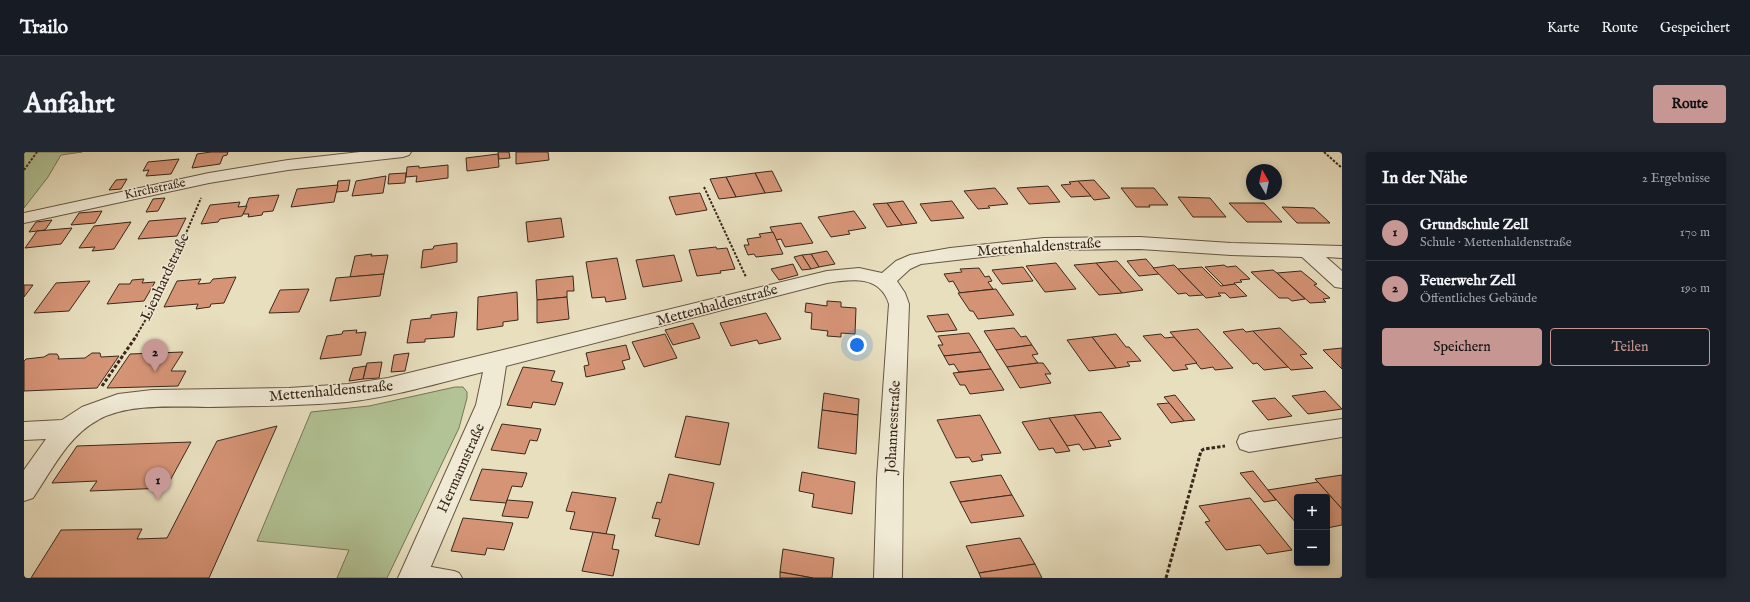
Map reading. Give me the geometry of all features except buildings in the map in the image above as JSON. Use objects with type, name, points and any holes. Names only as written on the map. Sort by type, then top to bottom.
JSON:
[{"type":"street","name":"Kirchstraße","points":[[24,218],[209,178],[290,158],[403,152]]},
{"type":"street","name":"Mettenhaldenstraße","points":[[67,429],[90,413],[118,403],[143,399],[268,398],[369,390],[422,380],[842,274],[864,274],[885,282],[903,265],[917,259],[956,253],[1044,244],[1133,243],[1231,249],[1342,252]]},
{"type":"street","points":[[1307,251],[1342,282]]},
{"type":"street","name":"Johannesstraße","points":[[885,282],[895,291],[899,299],[900,309],[890,478],[888,578]]},
{"type":"street","name":"Hermannstraße","points":[[414,575],[488,405],[496,362]]},
{"type":"street","points":[[1249,442],[1342,428]]},
{"type":"street","points":[[24,431],[67,429]]},
{"type":"street","points":[[24,490],[67,429]]},
{"type":"lane","name":"Hermannstraße","points":[[414,575],[454,578]]},
{"type":"path","points":[[24,170],[37,152]]},
{"type":"path","points":[[1324,152],[1342,168]]},
{"type":"path","name":"Lienhardstraße","points":[[99,391],[131,345],[158,299],[209,178]]},
{"type":"path","points":[[704,186],[755,295]]},
{"type":"path","points":[[1166,578],[1201,451],[1204,449],[1249,442]]},
{"type":"green space","points":[[24,152],[82,152],[61,155],[48,177],[24,208]]},
{"type":"green space","points":[[455,387],[463,387],[467,392],[467,398],[459,428],[387,578],[337,578],[349,550],[257,541],[311,412],[369,406]]},
{"type":"place","name":"Feuerwehr Zell","points":[[155,372]]},
{"type":"place","name":"Grundschule Zell","points":[[158,500]]}]
